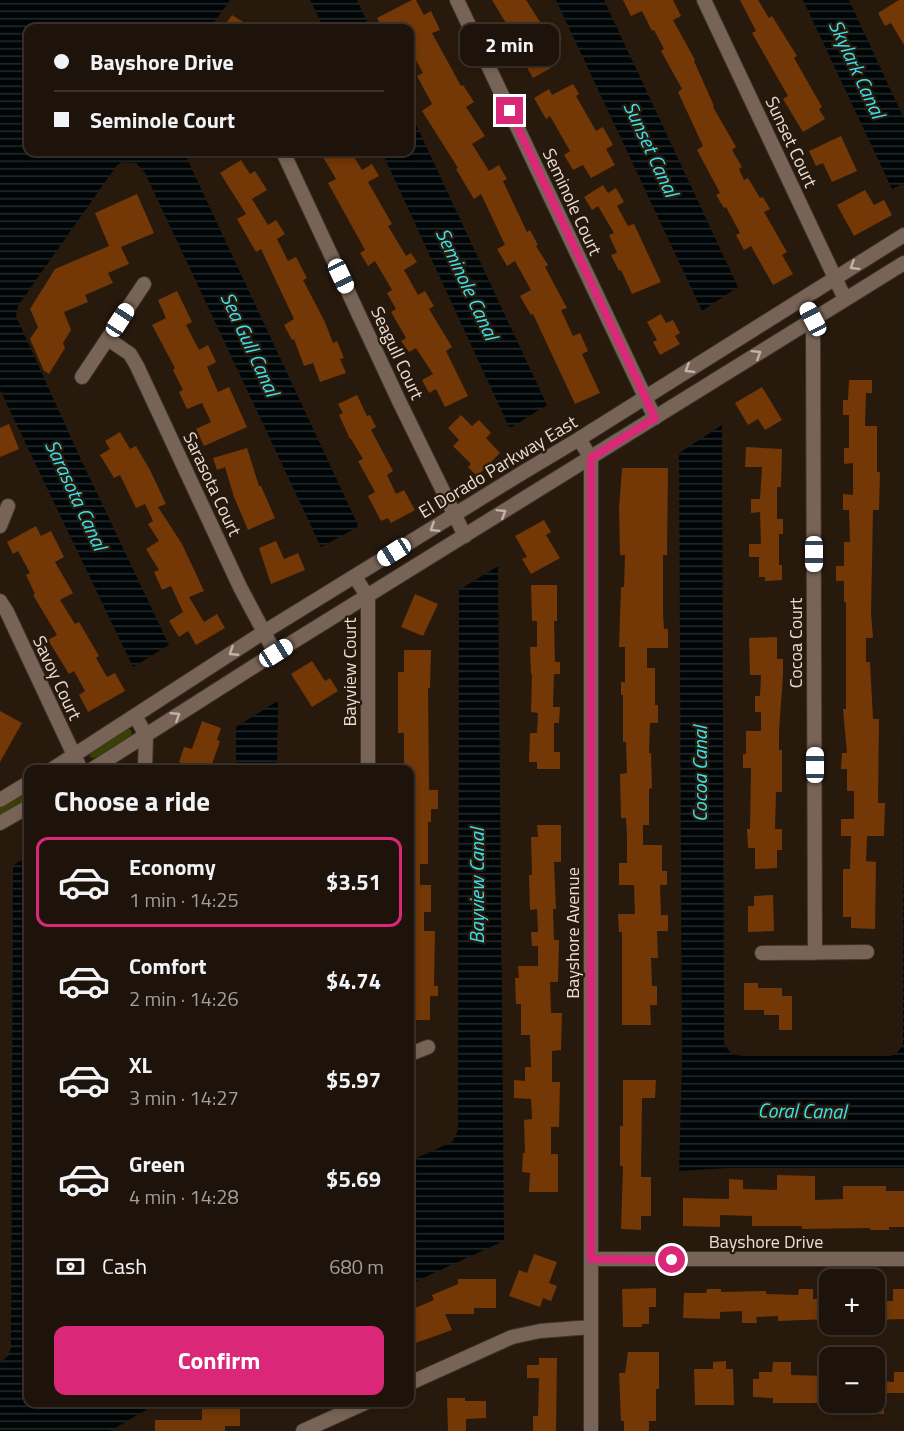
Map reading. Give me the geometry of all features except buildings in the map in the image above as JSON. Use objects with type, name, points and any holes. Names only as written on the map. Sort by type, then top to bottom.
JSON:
[{"type":"street","name":"Seminole Court","points":[[457,0],[655,418]]},
{"type":"street","name":"Sunset Court","points":[[704,0],[845,299]]},
{"type":"street","name":"Seagull Court","points":[[285,156],[394,391],[465,536]]},
{"type":"street","name":"El Dorado Parkway East","points":[[59,765],[264,632],[579,439],[904,235]]},
{"type":"street","points":[[99,765],[904,263]]},
{"type":"street","points":[[82,377],[144,284]]},
{"type":"street","name":"Cocoa Court","points":[[802,300],[813,319],[815,953]]},
{"type":"street","name":"Sarasota Court","points":[[108,339],[130,354],[137,366],[240,587],[276,653]]},
{"type":"street","points":[[579,439],[591,458]]},
{"type":"street","name":"Bayshore Avenue","points":[[591,458],[591,1431]]},
{"type":"street","points":[[0,526],[8,506]]},
{"type":"street","name":"Bayview Court","points":[[355,577],[368,597],[368,765]]},
{"type":"street","name":"Savoy Court","points":[[0,601],[78,765]]},
{"type":"street","points":[[135,716],[146,735],[145,765]]},
{"type":"street","points":[[0,800],[24,785]]},
{"type":"street","points":[[0,823],[24,809]]},
{"type":"street","points":[[762,953],[867,952]]},
{"type":"street","points":[[414,1052],[428,1047]]},
{"type":"street","name":"Bayshore Drive","points":[[591,1259],[904,1259]]},
{"type":"street","points":[[414,1381],[512,1337],[540,1331],[591,1327]]},
{"type":"street","points":[[303,1431],[356,1407]]},
{"type":"green space","points":[[127,728],[131,730],[132,738],[102,757],[91,758],[89,753]]},
{"type":"green space","points":[[24,789],[24,803],[0,817],[0,804]]},
{"type":"water","points":[[0,0],[230,0],[213,24],[24,24],[24,156],[186,156],[358,525],[321,547],[145,173],[136,163],[122,162],[117,165],[18,306],[16,316],[169,645],[133,667],[0,390]]},
{"type":"water","points":[[310,0],[357,0],[368,24],[322,24]]},
{"type":"water","name":"Sunset Canal","points":[[556,0],[604,0],[738,287],[702,311]]},
{"type":"water","name":"Skylark Canal","points":[[803,0],[849,0],[904,119],[904,183],[892,189]]},
{"type":"water","name":"Seminole Canal","points":[[414,121],[547,405],[509,427],[384,156],[414,156]]},
{"type":"water","points":[[722,425],[724,1042],[732,1053],[745,1056],[890,1056],[896,1054],[903,1045],[904,672],[904,1168],[728,1168],[679,1171],[682,1063],[679,453]]},
{"type":"water","name":"Bayview Canal","points":[[498,566],[504,1241],[414,1282],[414,1159],[452,1142],[458,1130],[459,590]]},
{"type":"water","points":[[278,702],[277,765],[236,765],[236,727]]},
{"type":"water","points":[[24,859],[24,1407],[151,1407],[110,1431],[0,1431],[0,1363],[9,1355],[11,1347],[14,865]]},
{"type":"route","points":[[510,111],[655,418],[591,458],[591,1259],[672,1260]]},
{"type":"water label","name":"Sea Gull Canal","points":[[250,344]]},
{"type":"water label","name":"Sarasota Canal","points":[[76,495]]},
{"type":"water label","name":"Cocoa Canal","points":[[700,774]]},
{"type":"water label","name":"Coral Canal","points":[[802,1111]]}]
